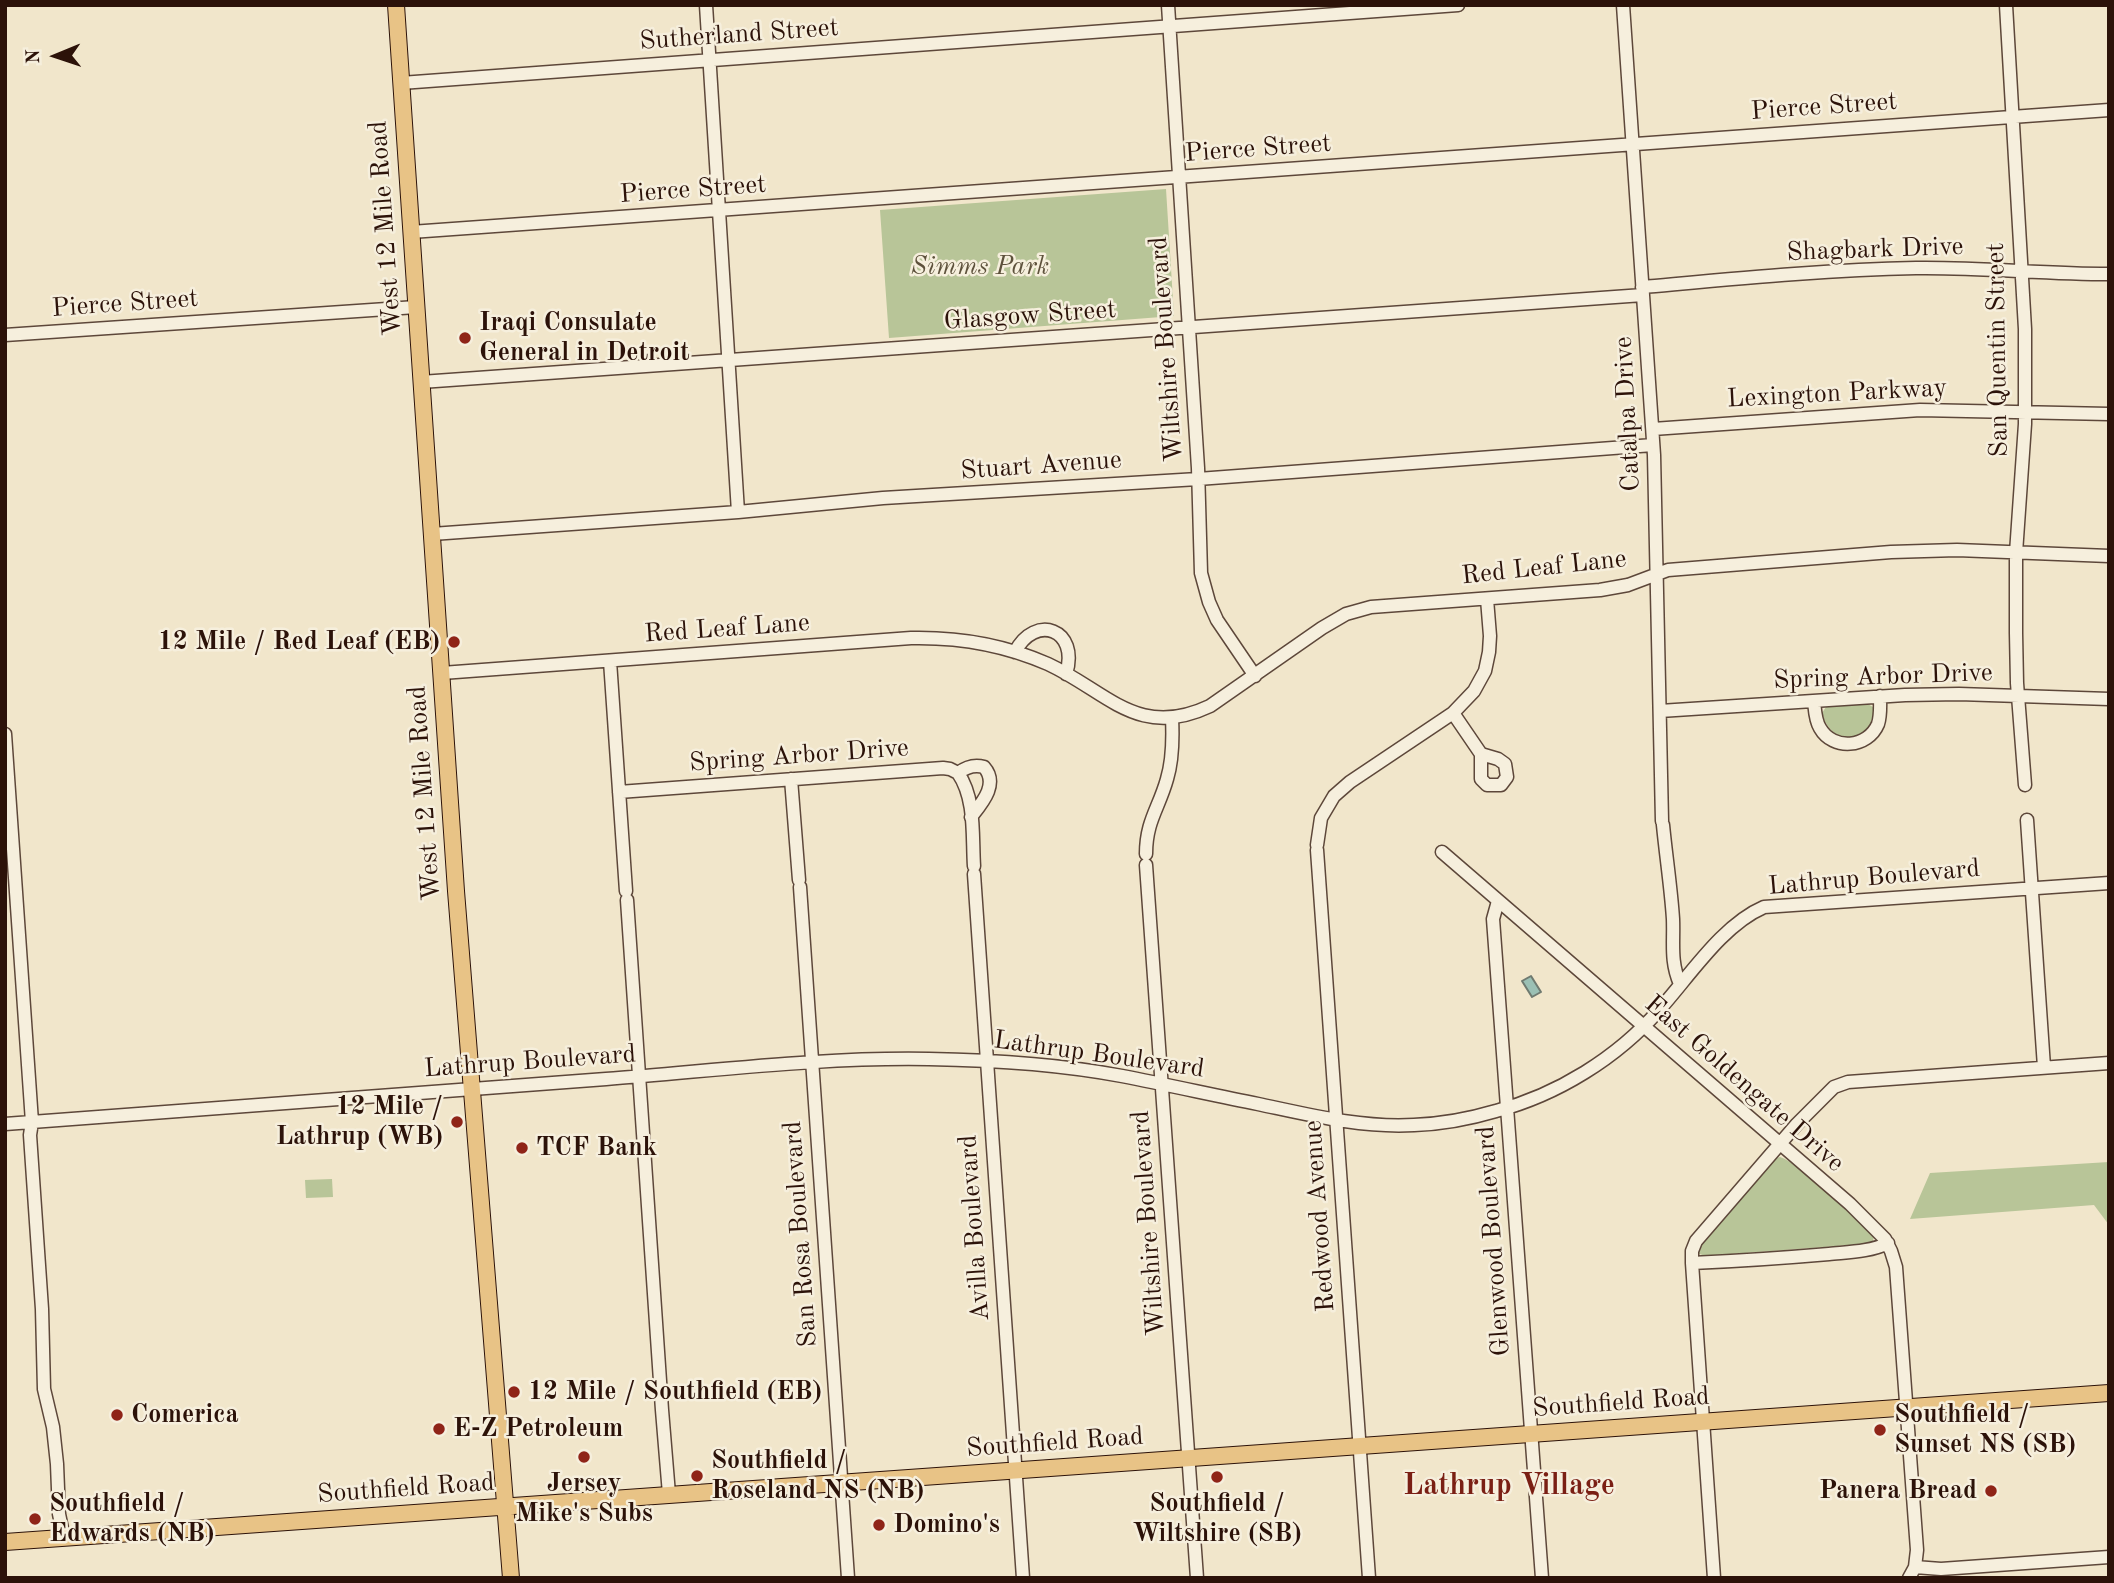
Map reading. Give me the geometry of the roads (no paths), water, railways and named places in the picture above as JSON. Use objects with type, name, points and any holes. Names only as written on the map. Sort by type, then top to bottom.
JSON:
[{"type":"main road","name":"West 12 Mile Road","points":[[396,5],[472,1090],[511,1578]]},
{"type":"main road","name":"Southfield Road","points":[[5,1542],[2109,1393]]},
{"type":"street","points":[[706,5],[738,512]]},
{"type":"street","name":"Wiltshire Boulevard","points":[[1168,5],[1198,479],[1199,554],[1205,588],[1217,620],[1255,676]]},
{"type":"street","name":"Sutherland Street","points":[[401,83],[1458,5]]},
{"type":"street","name":"Catalpa Drive","points":[[1623,5],[1653,429],[1662,823],[1673,918],[1673,961],[1680,985]]},
{"type":"street","name":"San Quentin Street","points":[[2006,5],[2025,329],[2025,412],[2016,553],[2015,633],[2025,785]]},
{"type":"street","name":"Pierce Street","points":[[411,232],[2109,110]]},
{"type":"street","name":"Shagbark Drive","points":[[1643,291],[1882,269],[1961,268],[2109,274]]},
{"type":"street","name":"Glasgow Street","points":[[421,382],[728,362],[1643,291]]},
{"type":"street","name":"Pierce Street","points":[[5,335],[416,307]]},
{"type":"street","name":"Lexington Parkway","points":[[1653,429],[1920,410],[2109,414]]},
{"type":"street","name":"Stuart Avenue","points":[[432,534],[738,512],[883,498],[1198,479],[1653,445]]},
{"type":"street","name":"Red Leaf Lane","points":[[442,673],[924,638],[974,642],[1016,652],[1066,674],[1129,711],[1158,719],[1191,714],[1210,706],[1346,614],[1386,605],[1609,589],[1639,582],[1668,570],[1891,552],[1958,550],[2109,556]]},
{"type":"street","name":"Redwood Avenue","points":[[1369,1578],[1317,847],[1318,827],[1325,809],[1342,789],[1452,713],[1474,691],[1488,662],[1490,636],[1487,599]]},
{"type":"street","points":[[1016,652],[1021,642],[1031,634],[1040,631],[1054,632],[1063,638],[1069,648],[1066,674]]},
{"type":"street","points":[[610,660],[669,1494]]},
{"type":"street","name":"Spring Arbor Drive","points":[[1660,711],[1880,696],[1959,694],[2109,699]]},
{"type":"street","points":[[1814,701],[1819,727],[1826,736],[1838,743],[1852,744],[1865,739],[1875,729],[1880,716],[1880,696]]},
{"type":"street","points":[[1452,713],[1481,754]]},
{"type":"street","name":"Wiltshire Boulevard","points":[[1172,718],[1168,774],[1151,818],[1146,859],[1197,1578]]},
{"type":"street","points":[[5,734],[32,1122],[30,1135],[42,1308],[43,1369],[53,1427],[59,1514],[64,1538]]},
{"type":"street","points":[[958,774],[978,765],[988,771],[990,783],[984,799],[971,817]]},
{"type":"street","name":"Spring Arbor Drive","points":[[619,792],[943,768],[958,774]]},
{"type":"street","name":"Avilla Boulevard","points":[[958,774],[968,792],[971,817],[1023,1578]]},
{"type":"street","name":"San Rosa Boulevard","points":[[791,779],[849,1578]]},
{"type":"street","points":[[2027,820],[2044,1067]]},
{"type":"street","name":"East Goldengate Drive","points":[[1442,852],[1778,1145],[1850,1204],[1888,1243],[1896,1267],[1910,1441],[1916,1536],[1912,1573]]},
{"type":"street","name":"Lathrup Boulevard","points":[[5,1124],[812,1063],[922,1059],[1022,1062],[1161,1084],[1336,1120],[1415,1125],[1471,1118],[1507,1108],[1594,1066],[1643,1027],[1713,947],[1748,914],[1763,907],[2109,883]]},
{"type":"street","name":"Glenwood Boulevard","points":[[1499,901],[1493,919],[1542,1578]]},
{"type":"street","points":[[1714,1578],[1692,1263],[1692,1251],[1696,1241],[1778,1145],[1834,1087],[1848,1082],[2109,1063]]},
{"type":"street","points":[[1692,1263],[1852,1252],[1881,1247],[1888,1243]]},
{"type":"street","points":[[1912,1573],[2109,1557]]},
{"type":"water","points":[[1531,976],[1541,992],[1532,997],[1522,981]]},
{"type":"place","name":"Iraqi Consulate General in Detroit","points":[[465,338]]},
{"type":"place","name":"12 Mile / Red Leaf (EB)","points":[[454,642]]},
{"type":"place","name":"12 Mile / Lathrup (WB)","points":[[457,1122]]},
{"type":"place","name":"TCF Bank","points":[[522,1148]]},
{"type":"place","name":"12 Mile / Southfield (EB)","points":[[514,1392]]},
{"type":"place","name":"Comerica","points":[[117,1415]]},
{"type":"place","name":"E-Z Petroleum","points":[[439,1429]]},
{"type":"place","name":"Southfield / Sunset NS (SB)","points":[[1880,1430]]},
{"type":"place","name":"Jersey Mike's Subs","points":[[584,1457]]},
{"type":"place","name":"Southfield / Roseland NS (NB)","points":[[697,1476]]},
{"type":"place","name":"Southfield / Wiltshire (SB)","points":[[1217,1477]]},
{"type":"place","name":"Panera Bread","points":[[1991,1491]]},
{"type":"place","name":"Southfield / Edwards (NB)","points":[[35,1519]]},
{"type":"place","name":"Domino's","points":[[879,1525]]},
{"type":"district","name":"Lathrup Village","points":[[1509,1486]]},
{"type":"park label","name":"Simms Park","points":[[980,267]]}]
